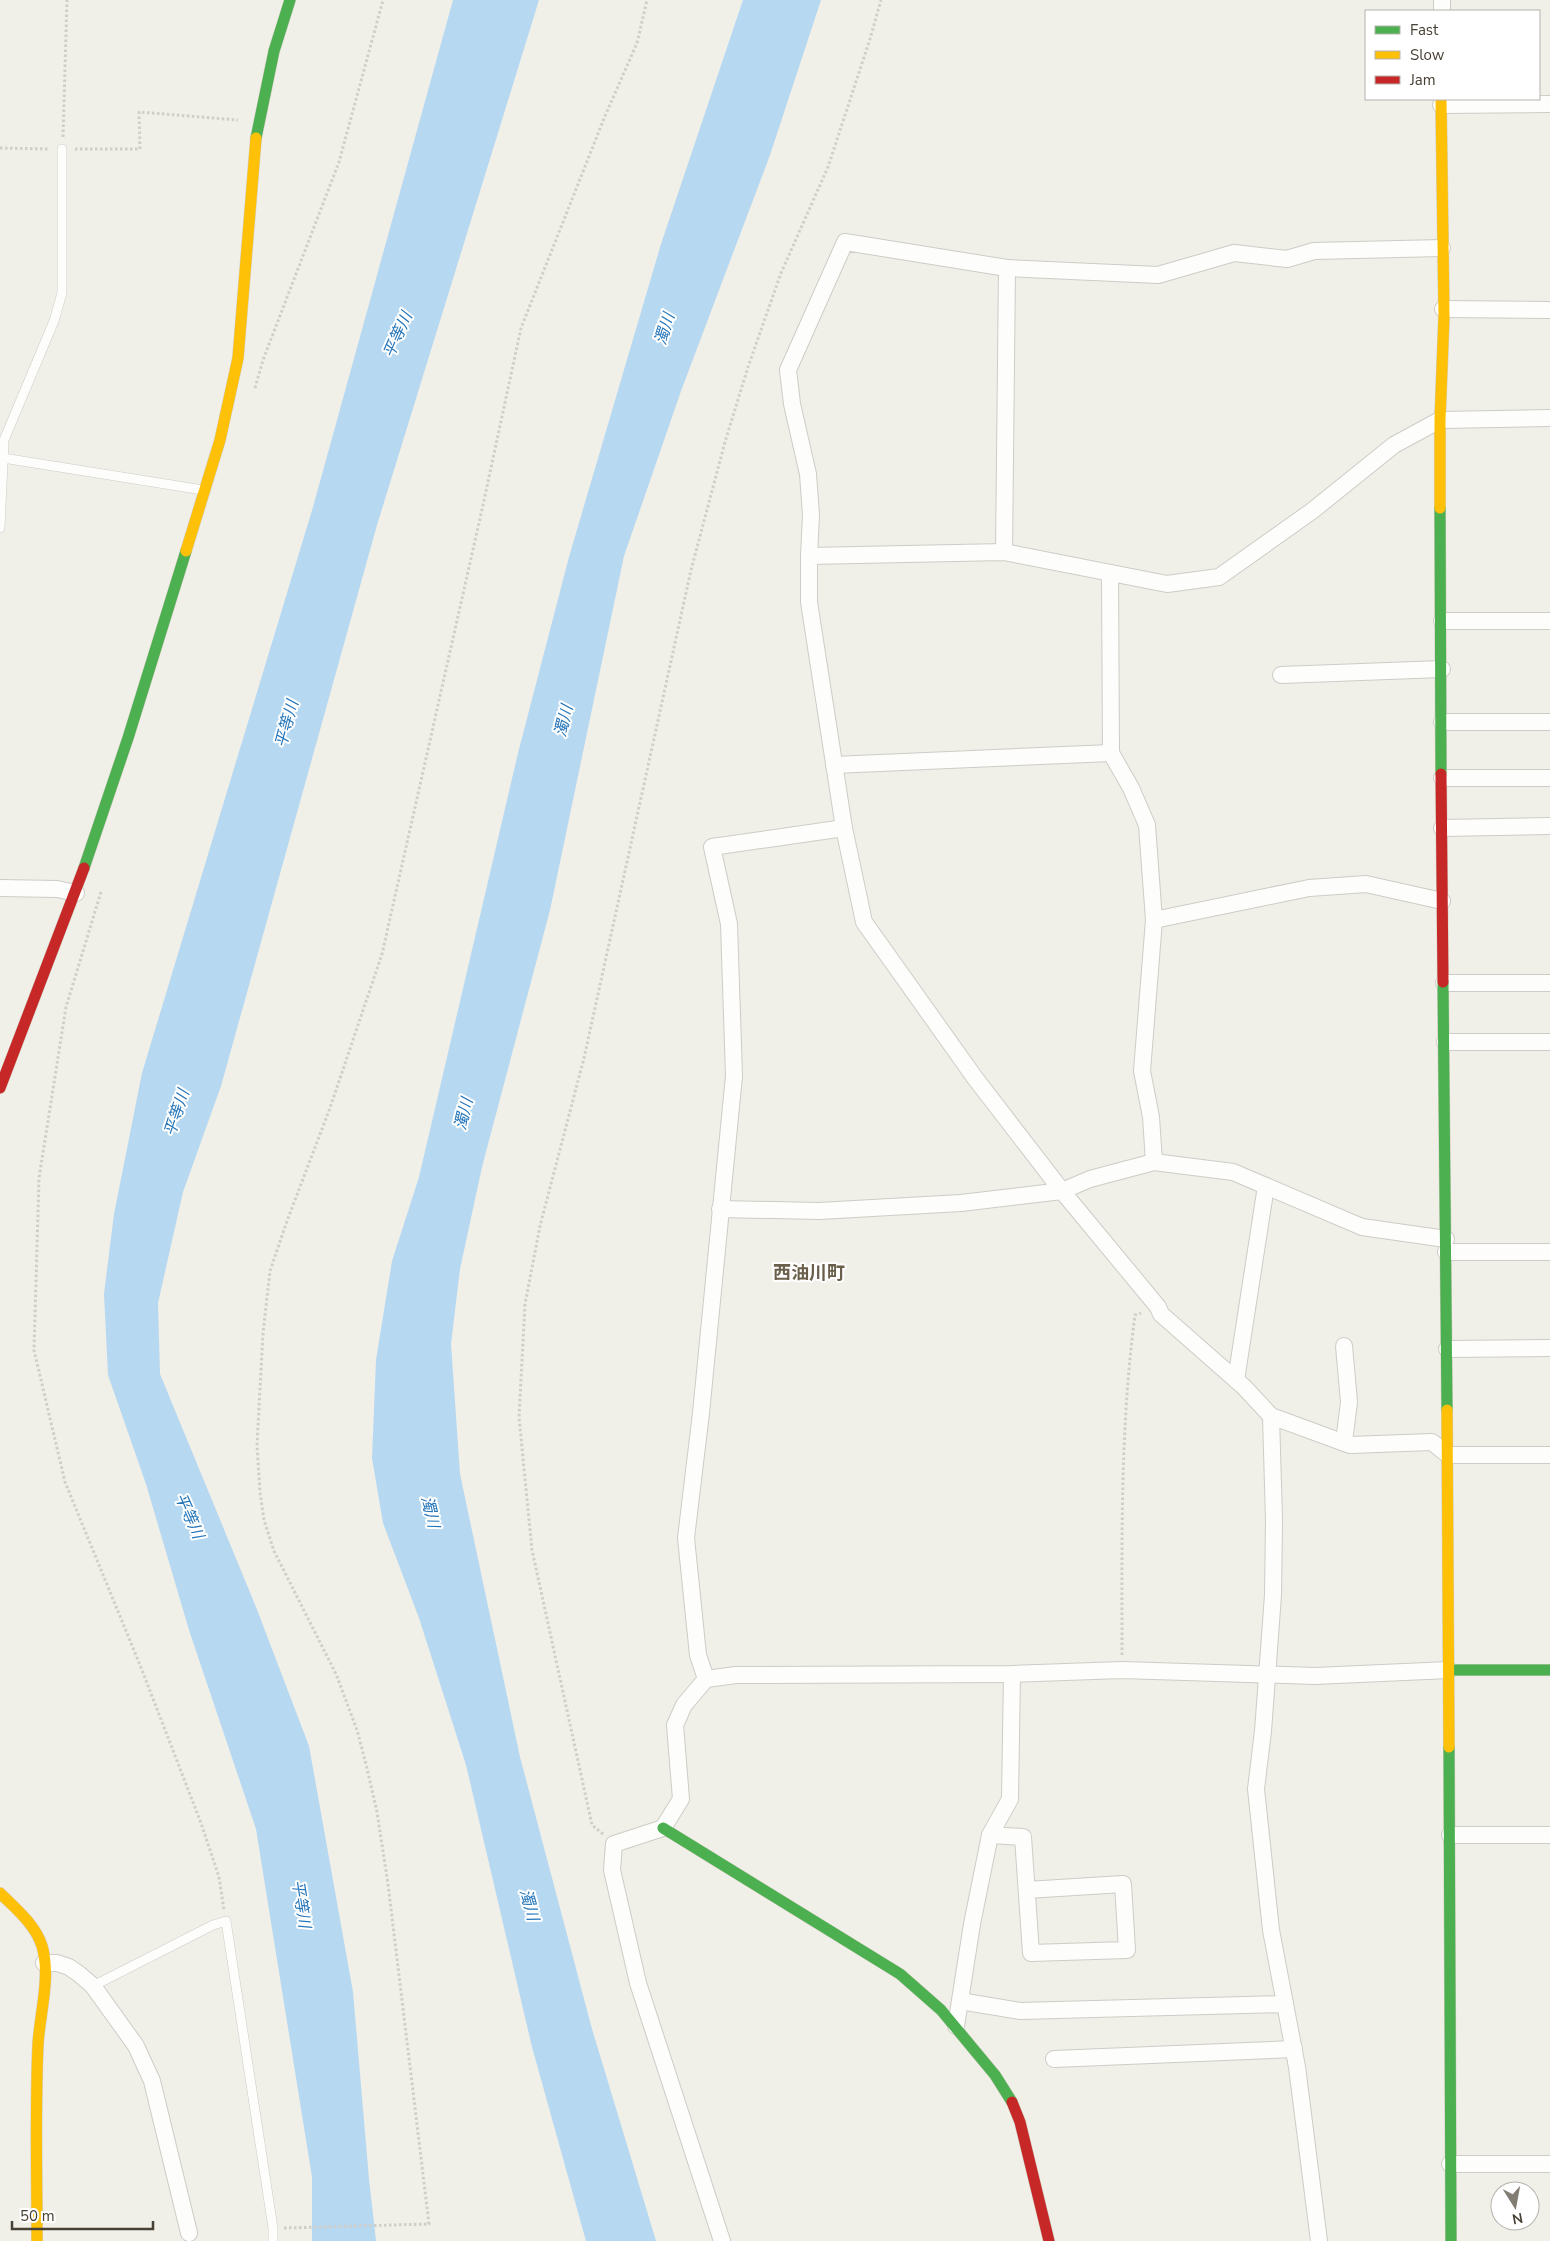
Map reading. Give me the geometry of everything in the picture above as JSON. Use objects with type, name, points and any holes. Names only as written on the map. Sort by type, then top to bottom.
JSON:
[{"type":"street","points":[[0,1088],[76,892],[128,738],[220,440],[238,358],[254,149],[274,51],[290,0]]},
{"type":"street","points":[[1451,2241],[1448,1455],[1442,901],[1440,420],[1443,309],[1441,102],[1550,104]]},
{"type":"street","points":[[1442,248],[1314,251],[1287,259],[1234,253],[1158,275],[1007,268],[845,242],[788,370],[792,404],[808,474],[811,515],[808,556],[809,602],[844,828],[864,922],[975,1078],[1062,1191],[1158,1307],[1161,1314],[1236,1380],[1271,1416],[1350,1445],[1432,1442],[1448,1455],[1550,1455]]},
{"type":"street","points":[[1004,552],[1007,268]]},
{"type":"street","points":[[1443,309],[1550,310]]},
{"type":"street","points":[[808,556],[1004,552],[1167,584],[1219,577],[1312,511],[1394,445],[1440,420],[1550,418]]},
{"type":"street","points":[[1110,573],[1111,753],[1131,788],[1147,825],[1154,920],[1142,1071],[1150,1118],[1154,1162]]},
{"type":"street","points":[[1442,621],[1550,621]]},
{"type":"street","points":[[1281,675],[1442,669]]},
{"type":"street","points":[[1442,722],[1550,722]]},
{"type":"street","points":[[834,765],[1111,753]]},
{"type":"street","points":[[1442,778],[1550,778]]},
{"type":"street","points":[[1442,828],[1550,826]]},
{"type":"street","points":[[706,1679],[698,1655],[686,1538],[701,1413],[734,1076],[729,924],[712,847],[844,828]]},
{"type":"street","points":[[1154,920],[1309,888],[1366,884],[1442,901]]},
{"type":"street","points":[[0,888],[57,889],[76,892]]},
{"type":"street","points":[[1444,983],[1550,983]]},
{"type":"street","points":[[1445,1042],[1550,1042]]},
{"type":"street","points":[[720,1209],[819,1211],[961,1203],[1062,1191],[1090,1179],[1154,1162],[1233,1172],[1362,1227],[1446,1246],[1550,1252]]},
{"type":"street","points":[[1236,1380],[1266,1186]]},
{"type":"street","points":[[1344,1346],[1349,1402],[1344,1442]]},
{"type":"street","points":[[1447,1349],[1550,1348]]},
{"type":"street","points":[[1271,1416],[1274,1586],[1268,1673],[1256,1789],[1271,1930],[1294,2049],[1319,2241]]},
{"type":"street","points":[[722,2241],[638,1983],[612,1870],[614,1844],[663,1828],[680,1799],[675,1725],[684,1705],[706,1679],[736,1675],[1012,1674],[1122,1670],[1268,1673],[1315,1676],[1449,1670],[1550,1670]]},
{"type":"street","points":[[956,2026],[972,1924],[990,1835],[1010,1799],[1012,1674]]},
{"type":"street","points":[[663,1828],[900,1974],[941,2010],[956,2026],[995,2074],[1012,2101],[1020,2122],[1049,2241]]},
{"type":"street","points":[[990,1835],[1023,1837],[1031,1952],[1127,1950],[1123,1884],[1027,1890]]},
{"type":"street","points":[[1450,1835],[1550,1835]]},
{"type":"street","points":[[0,1893],[29,1922],[36,1933],[42,1947],[44,1963],[37,2046],[37,2241]]},
{"type":"street","points":[[44,1963],[57,1963],[69,1967],[93,1986],[136,2046],[152,2081],[190,2237]]},
{"type":"street","points":[[960,2001],[1020,2011],[1285,2004]]},
{"type":"street","points":[[1054,2059],[1294,2049]]},
{"type":"street","points":[[1450,2164],[1550,2164]]},
{"type":"lane","points":[[0,528],[4,440],[54,321],[62,293],[62,149]]},
{"type":"lane","points":[[4,458],[203,490]]},
{"type":"lane","points":[[93,1986],[213,1925],[226,1921],[273,2228],[273,2241]]},
{"type":"path","points":[[62,149],[66,0]]},
{"type":"path","points":[[255,389],[263,360],[339,162],[382,0]]},
{"type":"path","points":[[273,2228],[429,2224],[388,1884],[372,1793],[357,1730],[336,1674],[274,1551],[264,1520],[257,1445],[263,1333],[270,1271],[330,1108],[382,954],[521,328],[605,116],[637,43],[647,0]]},
{"type":"path","points":[[614,1844],[592,1824],[532,1550],[518,1418],[525,1304],[540,1226],[584,1058],[692,570],[725,442],[748,367],[781,273],[828,167],[870,39],[880,0]]},
{"type":"path","points":[[0,148],[140,149],[140,112],[259,122]]},
{"type":"path","points":[[103,883],[66,1007],[38,1178],[34,1350],[65,1482],[140,1665],[200,1823],[219,1877],[226,1921]]},
{"type":"path","points":[[1122,1670],[1122,1458],[1126,1386],[1135,1315],[1148,1310]]},
{"type":"water","name":"平等川","points":[[453,0],[539,0],[377,525],[221,1086],[183,1192],[158,1303],[160,1374],[256,1607],[309,1746],[353,1992],[376,2241],[312,2241],[312,2177],[256,1829],[189,1630],[146,1484],[108,1375],[104,1294],[114,1214],[142,1073],[313,507]]},
{"type":"water","name":"濁川","points":[[743,0],[821,0],[770,155],[681,391],[624,556],[550,910],[482,1167],[460,1269],[451,1344],[460,1474],[520,1757],[592,2029],[656,2241],[586,2241],[532,2047],[466,1765],[419,1618],[383,1523],[372,1458],[376,1360],[392,1261],[419,1177],[518,753],[569,557],[661,244]]},
{"type":"traffic: fast","points":[[256,138],[274,51],[290,0]]},
{"type":"traffic: fast","points":[[1440,508],[1441,774]]},
{"type":"traffic: fast","points":[[84,868],[128,738],[186,551]]},
{"type":"traffic: fast","points":[[1443,982],[1447,1410]]},
{"type":"traffic: fast","points":[[1449,1670],[1550,1670]]},
{"type":"traffic: fast","points":[[1449,1747],[1451,2241]]},
{"type":"traffic: fast","points":[[663,1828],[900,1974],[941,2010],[995,2075],[1012,2102]]},
{"type":"traffic: slow","points":[[1440,508],[1440,420],[1444,316],[1441,100]]},
{"type":"traffic: slow","points":[[186,551],[220,440],[238,358],[256,138]]},
{"type":"traffic: slow","points":[[1447,1410],[1449,1747]]},
{"type":"traffic: slow","points":[[0,1893],[35,1931],[42,1946],[44,1958],[45,1982],[37,2069],[37,2241]]},
{"type":"traffic: jam","points":[[1441,774],[1443,982]]},
{"type":"traffic: jam","points":[[0,1088],[84,868]]},
{"type":"traffic: jam","points":[[1012,2102],[1020,2122],[1049,2241]]},
{"type":"district","name":"西油川町","points":[[809,1273]]}]
